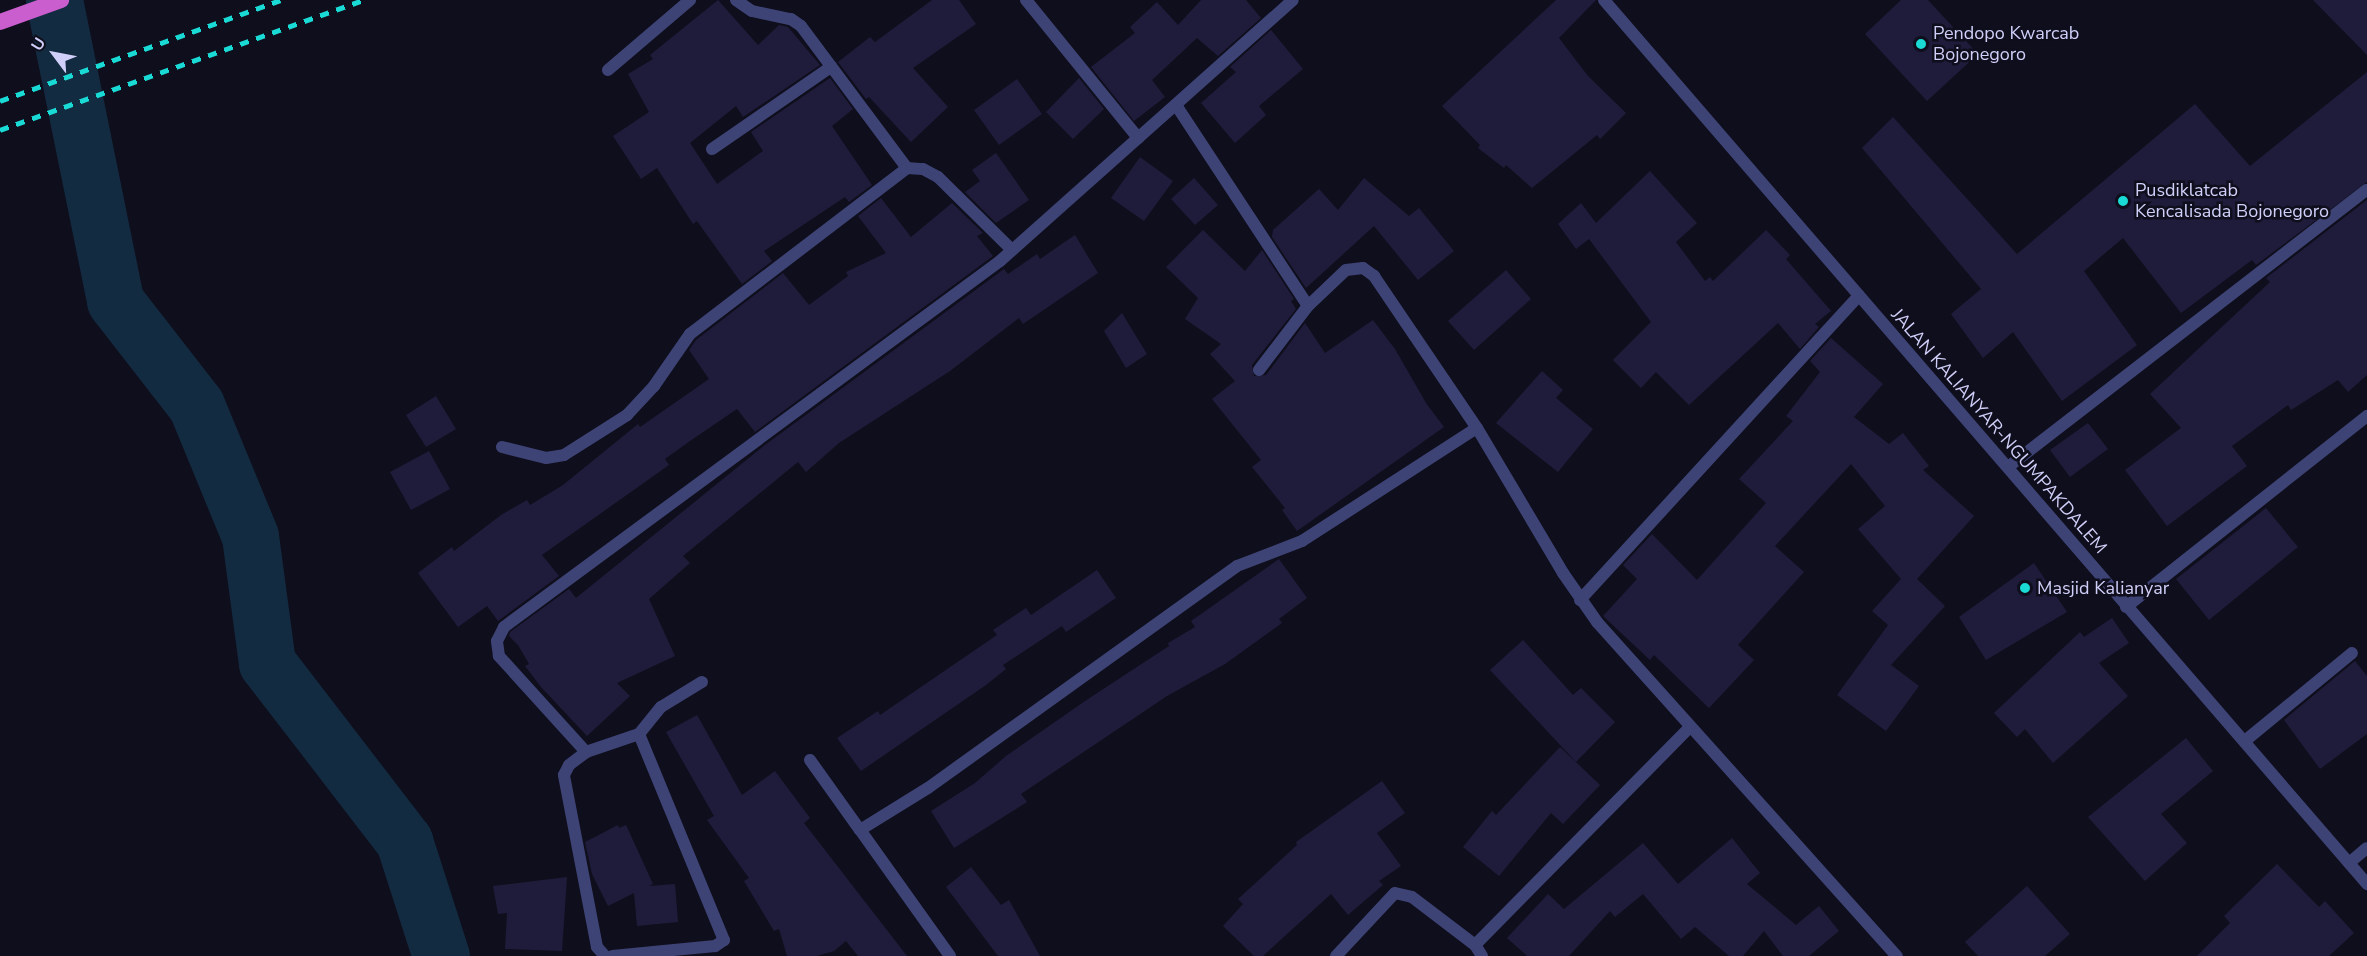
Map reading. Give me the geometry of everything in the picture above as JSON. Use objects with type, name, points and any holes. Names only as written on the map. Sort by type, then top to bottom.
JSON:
[{"type":"highway","points":[[0,22],[61,0]]},
{"type":"street","points":[[608,70],[690,0]]},
{"type":"street","points":[[736,0],[752,11],[791,19],[831,67],[907,168]]},
{"type":"street","points":[[1026,0],[1138,138]]},
{"type":"street","points":[[586,752],[499,656],[497,641],[504,627],[1012,250],[1293,0]]},
{"type":"street","name":"JALAN KALIANYAR-NGUMPAKDALEM","points":[[1604,0],[2008,467],[2126,607],[2246,740],[2367,884]]},
{"type":"street","points":[[712,149],[831,67]]},
{"type":"street","points":[[1176,105],[1308,306]]},
{"type":"street","points":[[502,447],[546,458],[564,455],[627,415],[654,386],[690,334],[907,168],[923,169],[938,177],[1012,250]]},
{"type":"street","points":[[2008,467],[2367,190]]},
{"type":"street","points":[[1259,370],[1308,306],[1346,270],[1363,268],[1374,276],[1477,428],[1580,600],[1690,727],[1897,956]]},
{"type":"street","points":[[1580,600],[1859,296]]},
{"type":"street","points":[[2126,607],[2367,416]]},
{"type":"street","points":[[860,830],[928,788],[1237,566],[1302,541],[1477,428]]},
{"type":"street","points":[[2246,740],[2352,652]]},
{"type":"street","points":[[605,956],[597,947],[565,787],[569,765],[586,752],[639,734],[661,707],[702,682]]},
{"type":"street","points":[[1475,945],[1690,727]]},
{"type":"street","points":[[612,956],[715,946],[724,940],[639,734]]},
{"type":"street","points":[[810,760],[950,956]]},
{"type":"street","points":[[2349,863],[2363,851]]},
{"type":"street","points":[[1336,956],[1395,893],[1412,897],[1475,945],[1482,956]]},
{"type":"building","points":[[718,0],[758,45],[779,25],[788,27],[820,65],[743,117],[736,106],[690,143],[717,184],[763,151],[751,132],[830,78],[853,109],[832,126],[872,185],[849,202],[845,197],[764,251],[772,261],[742,284],[697,221],[693,224],[657,168],[641,179],[613,136],[649,112],[628,74],[653,59],[650,55]]},
{"type":"building","points":[[932,0],[959,0],[976,24],[913,68],[948,107],[911,142],[869,97],[866,99],[838,62],[870,37],[875,42]]},
{"type":"building","points":[[1201,0],[1246,0],[1261,18],[1218,56],[1197,38],[1152,80],[1165,97],[1134,121],[1091,67],[1135,33],[1130,27],[1157,2],[1178,25]]},
{"type":"building","points":[[1556,0],[1596,0],[1559,38],[1588,76],[1626,113],[1600,139],[1597,135],[1532,188],[1506,165],[1504,168],[1478,148],[1480,145],[1442,106]]},
{"type":"building","name":"Pendopo Kwarcab Bojonegoro","points":[[1901,0],[1928,0],[1978,54],[1927,101],[1865,34]]},
{"type":"building","points":[[2313,0],[2367,0],[2367,55]]},
{"type":"building","points":[[1271,30],[1303,69],[1259,106],[1266,115],[1235,143],[1201,103],[1236,72],[1230,67]]},
{"type":"building","points":[[2367,72],[2367,182],[2256,265],[2252,260],[2181,313],[2123,238],[2084,271],[2137,345],[2062,401],[2013,332],[1983,358],[1951,314],[1981,289],[1862,148],[1893,117],[2017,254],[2195,104],[2250,166]]},
{"type":"building","points":[[1079,78],[1104,109],[1073,139],[1046,112]]},
{"type":"building","points":[[1017,79],[1042,114],[999,145],[974,110]]},
{"type":"building","points":[[996,153],[1029,200],[996,223],[965,192],[980,181],[972,170]]},
{"type":"building","points":[[1140,157],[1173,181],[1144,221],[1111,198]]},
{"type":"building","points":[[1650,171],[1697,223],[1676,242],[1705,281],[1710,277],[1713,281],[1766,230],[1790,255],[1786,259],[1831,311],[1815,324],[1819,327],[1800,349],[1778,323],[1689,405],[1656,372],[1641,388],[1613,360],[1651,322],[1589,239],[1576,249],[1558,224],[1581,203],[1596,223]]},
{"type":"building","points":[[1194,178],[1218,205],[1195,225],[1171,199]]},
{"type":"building","points":[[1364,178],[1409,216],[1419,208],[1454,251],[1418,280],[1374,226],[1306,288],[1272,237],[1273,230],[1319,189],[1338,210]]},
{"type":"building","points":[[881,198],[911,237],[952,203],[983,233],[977,236],[993,256],[755,432],[737,409],[690,441],[665,459],[669,465],[542,555],[559,576],[498,621],[487,606],[458,627],[418,573],[452,547],[454,551],[501,515],[527,500],[530,505],[563,485],[638,424],[640,427],[709,379],[689,350],[696,340],[783,273],[809,305],[848,276],[846,272],[886,253],[858,216]]},
{"type":"building","points":[[2367,200],[2367,375],[2348,392],[2338,380],[2291,410],[2288,405],[2232,446],[2247,466],[2167,526],[2125,470],[2181,428],[2150,394],[2270,282],[2266,278]]},
{"type":"building","points":[[1203,230],[1245,271],[1262,250],[1294,299],[1291,301],[1296,309],[1252,365],[1254,376],[1266,375],[1305,323],[1325,353],[1373,320],[1395,349],[1426,403],[1444,427],[1297,531],[1282,510],[1285,508],[1252,467],[1261,460],[1212,399],[1235,381],[1210,354],[1221,344],[1185,319],[1198,298],[1166,267]]},
{"type":"building","points":[[1075,235],[1098,273],[1023,324],[1019,318],[950,371],[839,443],[806,472],[798,462],[683,556],[690,563],[649,599],[675,656],[617,683],[630,696],[587,736],[541,687],[525,666],[529,664],[518,645],[509,636],[510,632],[569,589],[576,598],[765,445],[1004,269],[1008,274],[1037,254],[1040,259]]},
{"type":"building","points":[[1506,270],[1531,299],[1474,350],[1448,321]]},
{"type":"building","points":[[1122,313],[1147,354],[1126,368],[1104,331]]},
{"type":"building","points":[[1831,338],[1883,384],[1854,417],[1889,444],[1903,433],[1929,466],[1923,470],[1974,516],[1917,579],[1945,606],[1891,665],[1919,686],[1886,731],[1837,695],[1888,625],[1872,611],[1901,579],[1858,529],[1885,506],[1851,464],[1775,546],[1804,572],[1738,645],[1754,660],[1709,708],[1654,655],[1650,660],[1603,616],[1637,579],[1623,565],[1652,534],[1697,580],[1766,503],[1739,479],[1793,421],[1786,416],[1820,372],[1810,361]]},
{"type":"building","points":[[1542,371],[1563,390],[1556,398],[1593,429],[1558,472],[1496,423]]},
{"type":"building","points":[[436,396],[456,429],[426,447],[406,415]]},
{"type":"building","points":[[2088,423],[2108,449],[2070,477],[2050,450]]},
{"type":"building","points":[[429,451],[450,489],[411,510],[390,472]]},
{"type":"building","points":[[2266,508],[2298,547],[2209,620],[2176,579]]},
{"type":"building","points":[[1279,559],[1307,598],[1279,619],[1282,623],[1225,664],[1167,696],[1021,794],[1027,802],[954,848],[931,811],[975,783],[1006,756],[1088,699],[1169,646],[1168,643],[1195,627],[1191,621]]},
{"type":"building","name":"Masjid Kalianyar","points":[[2034,563],[2067,612],[1986,660],[1959,617]]},
{"type":"building","points":[[1097,570],[1116,598],[1066,632],[1062,626],[1003,665],[1006,669],[986,685],[861,771],[837,738],[878,711],[880,715],[997,635],[993,630],[1026,608],[1031,615]]},
{"type":"building","points":[[2112,618],[2129,643],[2099,663],[2128,696],[2053,763],[2025,729],[2017,737],[1994,713],[2080,632],[2084,637]]},
{"type":"building","points":[[1523,640],[1573,695],[1581,688],[1615,722],[1576,762],[1490,670]]},
{"type":"building","points":[[2355,661],[2367,676],[2367,734],[2320,769],[2284,720]]},
{"type":"building","points":[[697,715],[742,795],[775,771],[810,818],[804,823],[907,956],[858,956],[846,941],[834,951],[817,956],[787,956],[779,929],[774,931],[744,881],[749,878],[707,820],[714,816],[666,732]]},
{"type":"building","points":[[2186,738],[2213,771],[2161,814],[2187,843],[2145,881],[2088,817]]},
{"type":"building","points":[[1560,747],[1600,785],[1563,824],[1551,813],[1499,876],[1463,847],[1492,811],[1496,815]]},
{"type":"building","points":[[1382,781],[1405,813],[1377,833],[1401,866],[1379,881],[1383,885],[1348,915],[1331,894],[1263,956],[1254,956],[1223,926],[1243,904],[1238,899],[1297,845],[1296,842]]},
{"type":"building","points":[[618,825],[619,828],[626,825],[653,884],[649,886],[675,884],[678,922],[637,926],[634,893],[608,906],[592,874],[585,842]]},
{"type":"building","points":[[1732,838],[1760,873],[1747,884],[1796,925],[1819,906],[1839,931],[1809,956],[1783,956],[1764,931],[1743,956],[1729,956],[1695,927],[1681,939],[1643,894],[1615,917],[1610,911],[1569,956],[1527,956],[1507,938],[1548,894],[1564,909],[1643,843],[1678,884]]},
{"type":"building","points":[[2277,864],[2319,907],[2325,901],[2354,933],[2329,956],[2197,956],[2230,923],[2224,916]]},
{"type":"building","points":[[971,867],[1001,905],[1009,900],[1040,956],[998,956],[946,887]]},
{"type":"building","points":[[567,877],[562,951],[505,949],[507,913],[498,914],[493,886]]},
{"type":"building","points":[[2027,886],[2070,934],[2045,956],[1978,956],[1965,942]]},
{"type":"waterway","points":[[54,0],[115,301],[196,405],[250,536],[267,663],[404,841],[441,956]]},
{"type":"railway","points":[[0,101],[280,0]]},
{"type":"railway","points":[[0,130],[364,0]]},
{"type":"place","name":"Pendopo Kwarcab Bojonegoro","points":[[1921,44]]},
{"type":"place","name":"Pusdiklatcab Kencalisada Bojonegoro","points":[[2123,201]]},
{"type":"place","name":"Masjid Kalianyar","points":[[2025,588]]}]
